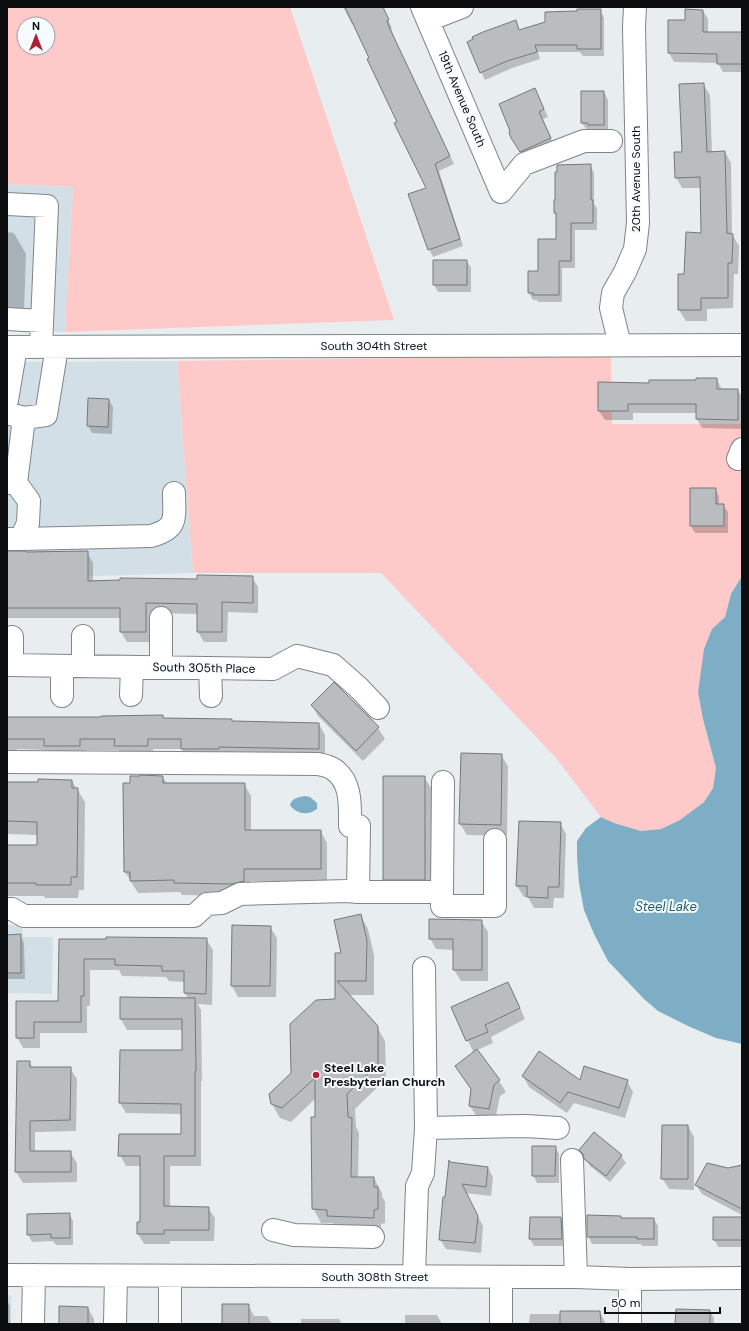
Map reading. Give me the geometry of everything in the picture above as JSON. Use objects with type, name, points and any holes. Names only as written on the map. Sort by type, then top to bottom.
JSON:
[{"type":"street","points":[[425,14],[462,7]]},
{"type":"street","name":"20th Avenue South","points":[[620,345],[611,308],[613,293],[625,272],[635,248],[638,223],[634,7]]},
{"type":"street","name":"19th Avenue South","points":[[425,14],[501,192],[524,164],[584,141],[611,141]]},
{"type":"street","points":[[7,204],[47,206],[42,321],[49,347],[46,415],[16,415],[11,483],[29,501],[28,523],[14,539]]},
{"type":"street","points":[[7,319],[42,321]]},
{"type":"street","name":"South 304th Street","points":[[11,347],[742,345]]},
{"type":"street","points":[[7,400],[11,347]]},
{"type":"street","points":[[14,539],[143,536],[158,534],[167,530],[173,523],[174,493]]},
{"type":"street","points":[[161,618],[161,668]]},
{"type":"street","points":[[62,696],[83,636]]},
{"type":"street","points":[[10,665],[12,637]]},
{"type":"street","name":"South 305th Place","points":[[10,665],[273,669],[297,656],[333,665],[359,688],[378,708]]},
{"type":"street","points":[[131,695],[132,667]]},
{"type":"street","points":[[210,668],[211,696]]},
{"type":"street","points":[[7,762],[318,764],[333,768],[343,779],[350,798],[350,826],[359,826],[358,892]]},
{"type":"street","points":[[442,782],[442,906],[495,906],[495,840]]},
{"type":"street","points":[[7,909],[12,909],[24,916],[194,916],[207,904],[222,903],[240,894],[347,891],[442,892]]},
{"type":"street","points":[[414,1276],[417,1186],[423,1172],[426,1128],[424,968]]},
{"type":"street","points":[[426,1128],[526,1126],[558,1128]]},
{"type":"street","points":[[572,1160],[576,1277]]},
{"type":"street","points":[[273,1230],[294,1235],[373,1237]]},
{"type":"street","name":"South 308th Street","points":[[7,1275],[576,1277],[630,1279],[742,1278]]},
{"type":"street","points":[[33,1324],[34,1275]]},
{"type":"street","points":[[115,1323],[116,1276]]},
{"type":"street","points":[[170,1276],[170,1324]]},
{"type":"street","points":[[501,1277],[501,1324]]},
{"type":"street","points":[[630,1279],[630,1324]]},
{"type":"shaded area","points":[[7,7],[290,7],[394,320],[65,332],[73,187],[7,184]]},
{"type":"shaded area","points":[[7,184],[73,187],[65,332],[7,331]]},
{"type":"shaded area","points":[[611,355],[612,424],[742,424],[742,576],[731,594],[725,617],[712,629],[698,692],[703,719],[716,768],[713,787],[704,802],[680,820],[661,829],[641,831],[614,823],[601,817],[556,758],[381,573],[193,573],[177,361]]},
{"type":"shaded area","points":[[177,361],[193,573],[7,579],[7,362]]},
{"type":"shaded area","points":[[7,925],[22,925],[23,937],[53,937],[52,994],[7,993]]},
{"type":"shaded area","points":[[7,1295],[11,1295],[11,1324],[7,1324]]},
{"type":"water","name":"Steel Lake","points":[[742,576],[742,1044],[716,1038],[658,1011],[644,999],[608,961],[584,910],[579,883],[577,841],[586,828],[601,817],[614,823],[641,831],[661,829],[680,820],[704,802],[713,788],[716,768],[703,719],[698,692],[704,649],[712,629],[725,617],[731,594]]},
{"type":"water","points":[[305,796],[310,797],[317,803],[317,809],[310,813],[299,812],[290,805],[294,799]]},
{"type":"building","points":[[345,7],[383,7],[389,20],[387,21],[390,29],[450,156],[435,164],[460,239],[428,250],[408,194],[426,188],[394,123],[397,122],[367,59],[369,58]]},
{"type":"building","points":[[577,9],[601,9],[601,49],[577,49],[577,45],[535,45],[537,52],[507,61],[480,73],[467,42],[473,39],[472,37],[516,20],[519,30],[545,22],[545,12],[577,11]]},
{"type":"building","points":[[685,9],[703,10],[703,32],[742,32],[742,64],[717,64],[717,54],[668,53],[668,20],[685,20]]},
{"type":"building","points":[[704,83],[707,152],[725,151],[727,233],[733,234],[732,263],[728,263],[728,298],[701,298],[701,310],[678,310],[678,274],[684,274],[686,232],[701,233],[700,177],[675,178],[674,152],[682,152],[679,84]]},
{"type":"building","points":[[535,88],[544,109],[539,112],[551,138],[520,152],[511,138],[510,131],[499,104]]},
{"type":"building","points":[[581,91],[604,91],[604,125],[588,125],[588,123],[581,123]]},
{"type":"building","points":[[591,164],[591,200],[593,200],[593,223],[571,223],[571,261],[559,261],[559,295],[533,295],[533,293],[528,293],[528,271],[538,271],[538,239],[556,239],[556,213],[554,213],[554,200],[555,172],[557,172],[557,165]]},
{"type":"building","points":[[433,260],[467,260],[467,285],[433,285]]},
{"type":"building","points":[[696,378],[717,378],[717,389],[738,389],[738,420],[696,419],[696,404],[628,404],[628,411],[598,411],[598,382],[649,383],[649,380],[696,380]]},
{"type":"building","points":[[88,398],[109,399],[108,427],[87,426]]},
{"type":"building","points":[[690,488],[716,488],[716,504],[724,504],[724,526],[690,526]]},
{"type":"building","points":[[7,551],[88,551],[88,581],[120,580],[120,578],[197,579],[197,575],[253,576],[253,603],[222,602],[222,632],[197,632],[197,604],[146,603],[146,632],[120,632],[120,608],[7,608]]},
{"type":"building","points":[[334,682],[379,727],[356,751],[311,705]]},
{"type":"building","points":[[163,715],[163,718],[232,719],[232,721],[319,723],[319,749],[219,747],[219,749],[181,749],[181,739],[148,739],[148,746],[114,746],[115,739],[80,739],[80,746],[44,746],[44,739],[7,739],[7,717],[101,717]]},
{"type":"building","points":[[461,753],[502,754],[501,825],[459,824]]},
{"type":"building","points":[[130,776],[163,776],[163,783],[245,783],[245,830],[321,830],[321,869],[244,869],[244,881],[232,884],[174,883],[174,880],[130,881],[130,872],[124,872],[123,783],[130,783]]},
{"type":"building","points":[[383,776],[425,776],[425,880],[383,880]]},
{"type":"building","points":[[38,779],[72,780],[72,788],[78,788],[77,877],[71,877],[71,885],[7,883],[7,845],[37,845],[37,822],[7,821],[7,782],[38,782]]},
{"type":"building","points":[[519,821],[561,822],[559,887],[548,887],[548,898],[527,897],[527,886],[516,886]]},
{"type":"building","points":[[361,914],[367,940],[366,981],[337,981],[378,1026],[378,1064],[347,1094],[348,1117],[352,1118],[351,1177],[374,1177],[374,1187],[378,1187],[378,1209],[374,1210],[374,1218],[327,1216],[327,1210],[312,1209],[311,1117],[315,1117],[315,1078],[282,1108],[271,1104],[269,1094],[291,1073],[290,1024],[316,1000],[335,999],[335,953],[341,953],[334,920]]},
{"type":"building","points":[[429,919],[482,920],[482,970],[453,970],[453,939],[429,939]]},
{"type":"building","points":[[232,925],[271,926],[270,986],[231,986]]},
{"type":"building","points":[[21,934],[21,973],[7,973],[7,935]]},
{"type":"building","points":[[106,937],[207,938],[206,994],[184,993],[184,971],[162,971],[162,966],[115,965],[115,959],[84,959],[84,996],[81,996],[81,1022],[34,1022],[34,1038],[16,1038],[16,1001],[58,1001],[59,939],[106,939]]},
{"type":"building","points":[[508,982],[520,1008],[485,1025],[488,1032],[466,1041],[451,1007]]},
{"type":"building","points":[[120,997],[195,998],[195,1156],[164,1156],[164,1206],[209,1207],[209,1230],[164,1230],[164,1234],[137,1234],[137,1222],[140,1222],[140,1156],[118,1156],[119,1134],[181,1134],[181,1104],[119,1103],[120,1050],[182,1050],[182,1019],[120,1019]]},
{"type":"building","points":[[477,1049],[500,1080],[494,1085],[489,1109],[469,1106],[471,1089],[455,1066]]},
{"type":"building","points":[[539,1051],[580,1080],[584,1066],[628,1080],[619,1108],[568,1092],[560,1103],[522,1076]]},
{"type":"building","points":[[17,1061],[30,1061],[30,1067],[71,1067],[70,1120],[30,1121],[30,1151],[71,1151],[71,1172],[15,1172]]},
{"type":"building","points":[[662,1125],[688,1125],[688,1179],[661,1179]]},
{"type":"building","points":[[594,1132],[622,1155],[606,1176],[584,1159],[583,1154],[579,1150]]},
{"type":"building","points":[[532,1146],[556,1146],[555,1176],[532,1176]]},
{"type":"building","points":[[449,1160],[450,1162],[488,1167],[486,1187],[462,1184],[478,1216],[475,1243],[439,1240],[443,1197],[445,1197]]},
{"type":"building","points":[[707,1163],[728,1168],[742,1165],[742,1209],[695,1185]]},
{"type":"building","points":[[70,1213],[70,1238],[51,1238],[51,1234],[27,1235],[27,1214]]},
{"type":"building","points":[[587,1215],[621,1216],[621,1218],[654,1218],[654,1239],[637,1239],[637,1237],[587,1237]]},
{"type":"building","points":[[530,1217],[561,1217],[562,1239],[529,1239]]},
{"type":"building","points":[[713,1217],[742,1217],[742,1240],[713,1240]]},
{"type":"building","points":[[222,1304],[249,1304],[249,1324],[222,1324]]},
{"type":"building","points":[[59,1306],[88,1307],[88,1324],[59,1324]]},
{"type":"building","points":[[676,1309],[710,1310],[710,1324],[675,1324]]},
{"type":"building","points":[[560,1311],[600,1311],[601,1324],[560,1324]]},
{"type":"place","name":"Steel Lake Presbyterian Church","points":[[316,1075]]}]
